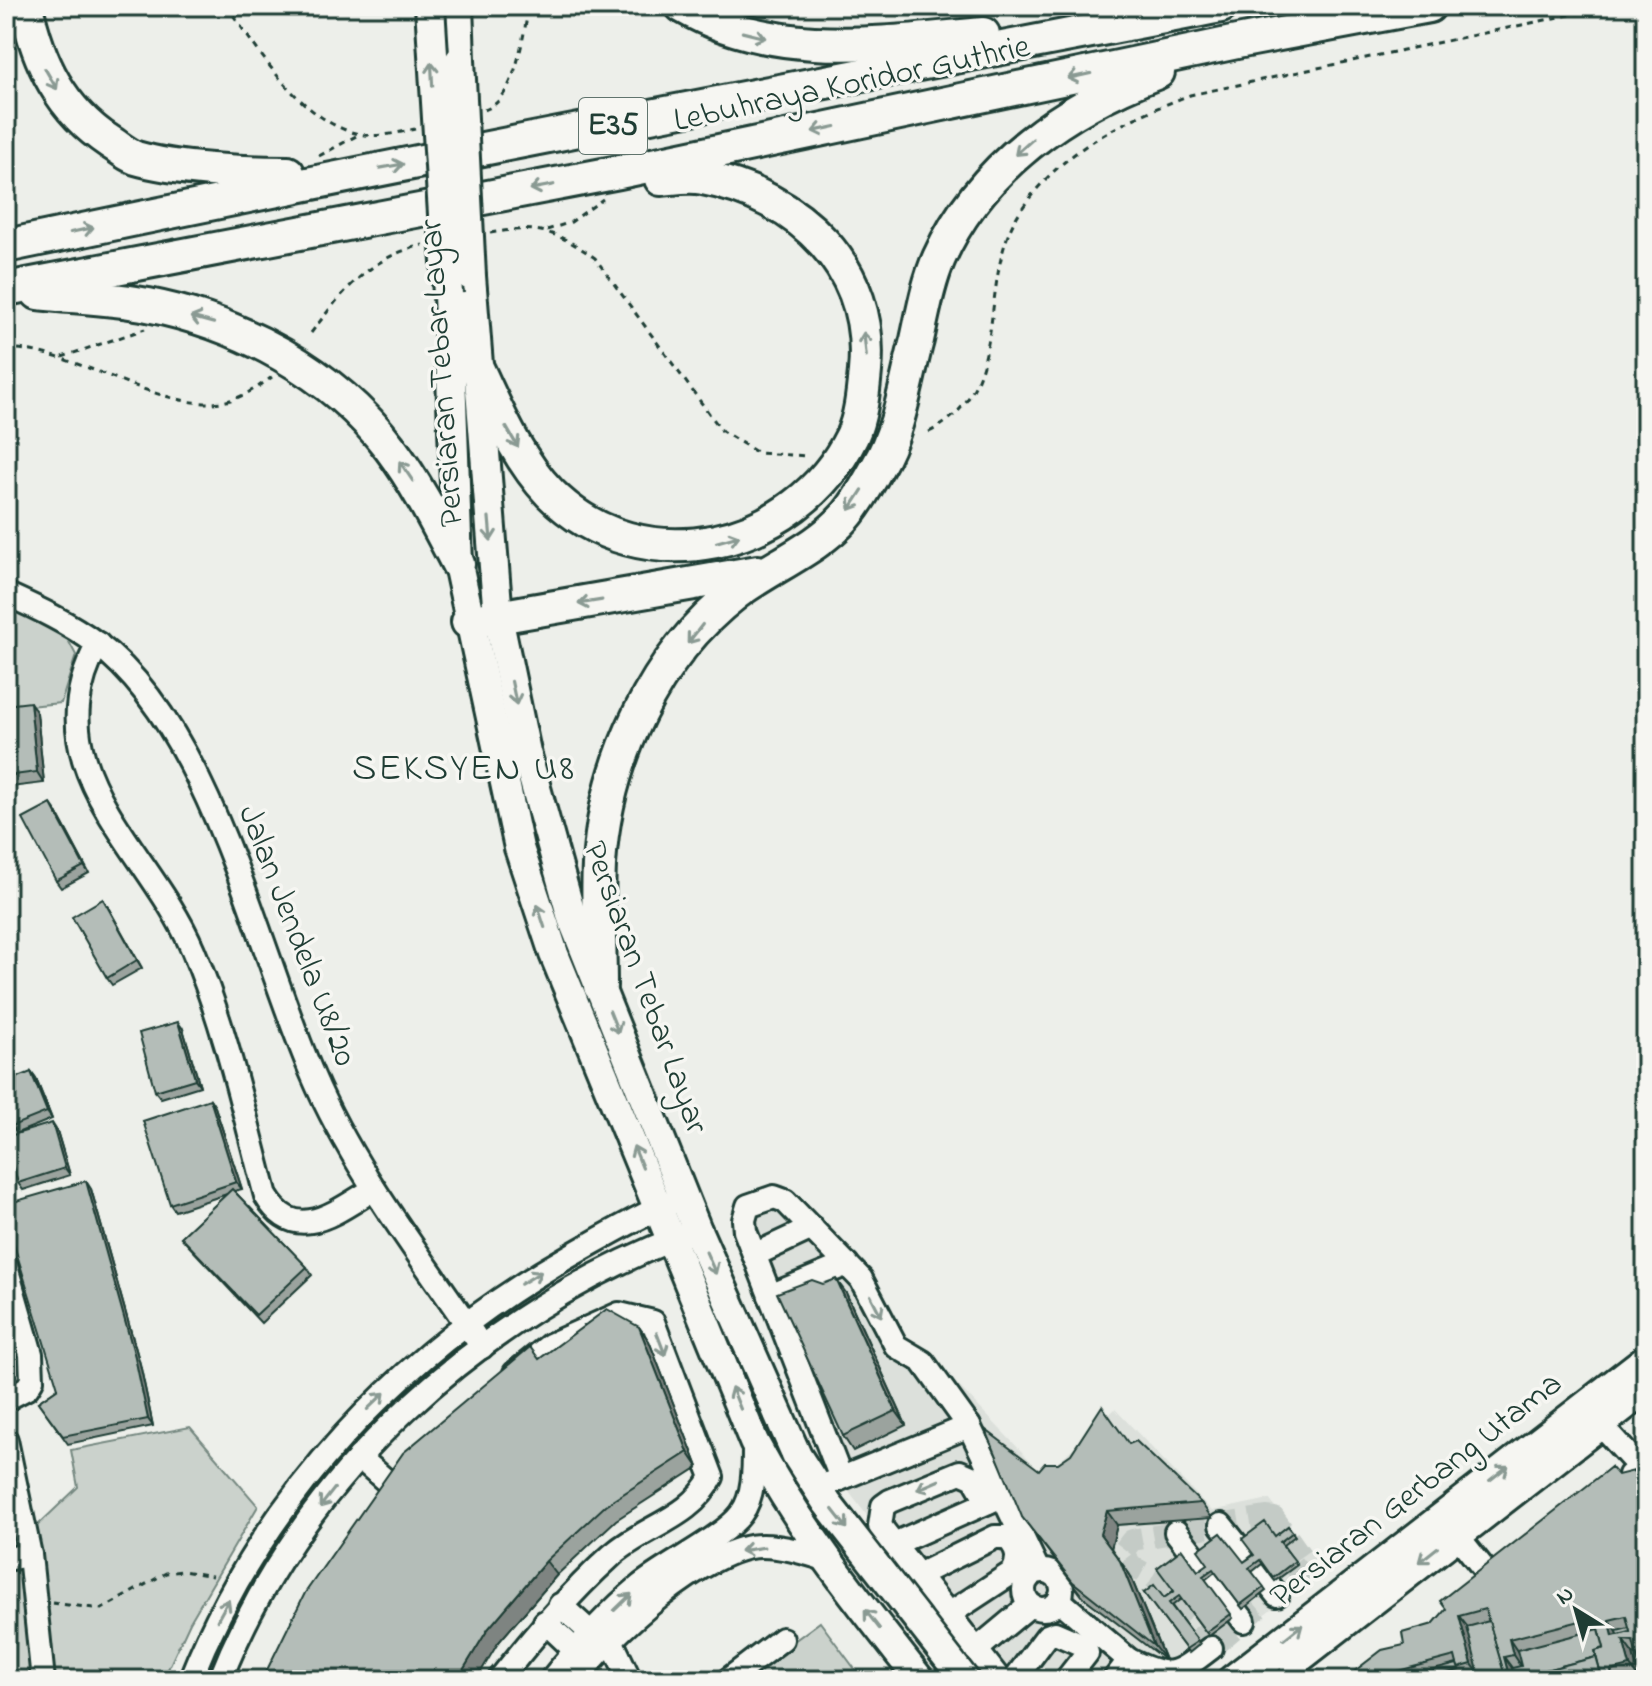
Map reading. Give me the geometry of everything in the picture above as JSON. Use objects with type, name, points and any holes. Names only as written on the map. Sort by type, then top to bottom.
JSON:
[{"type":"highway","points":[[26,6],[45,69],[66,104],[94,132],[135,157],[238,172],[355,172]]},
{"type":"highway","points":[[682,6],[713,24],[785,42],[873,44],[986,34],[1061,37]]},
{"type":"highway","name":"Lebuhraya Koridor Guthrie","points":[[6,246],[355,172],[538,141],[1221,6]]},
{"type":"highway","name":"Lebuhraya Koridor Guthrie","points":[[7,289],[619,172],[1237,42],[1429,6]]},
{"type":"highway","points":[[600,986],[599,865],[608,799],[623,747],[643,704],[706,620],[737,592],[777,568],[844,518],[880,463],[938,260],[974,195],[1031,140],[1136,81],[1237,42]]},
{"type":"highway","points":[[477,368],[512,439],[550,493],[580,516],[615,535],[661,546],[704,546],[732,539],[779,517],[809,495],[828,472],[853,435],[863,392],[867,348],[856,296],[836,257],[786,207],[755,193],[701,177],[646,180],[619,172]]},
{"type":"highway","points":[[7,289],[147,305],[223,326],[291,359],[341,396],[389,446],[417,488],[458,564]]},
{"type":"highway","points":[[483,619],[777,568]]},
{"type":"main road","name":"Persiaran Tebar Layar","points":[[430,6],[448,294],[458,564],[483,619],[526,752],[572,918],[600,986],[754,1442],[774,1480],[828,1560],[920,1680]]},
{"type":"main road","name":"Persiaran Tebar Layar","points":[[458,6],[477,368],[483,619],[519,848],[554,954],[671,1202]]},
{"type":"main road","name":"Persiaran Tebar Layar","points":[[684,1235],[797,1456],[829,1484],[965,1680]]},
{"type":"main road","name":"Persiaran Gerbang Utama","points":[[1232,1680],[1646,1359]]},
{"type":"main road","name":"Persiaran Gerbang Utama","points":[[1274,1679],[1456,1534],[1646,1389]]},
{"type":"street","name":"Jalan Jendela U8/20","points":[[6,594],[98,644],[149,699],[199,786],[234,859],[313,1076],[374,1189],[482,1347]]},
{"type":"street","points":[[98,644],[78,687],[76,730],[82,753],[101,801],[160,889],[192,948],[213,1000],[266,1196],[274,1210],[286,1219],[303,1222],[323,1219],[374,1189]]},
{"type":"street","points":[[969,1426],[829,1484],[770,1296],[745,1231],[748,1206],[764,1198],[774,1197],[785,1201],[867,1288],[896,1346],[923,1362],[969,1426],[995,1499],[1038,1570]]},
{"type":"street","points":[[190,1680],[205,1641],[255,1553],[305,1478],[355,1421],[466,1322],[530,1278],[671,1202]]},
{"type":"street","points":[[754,1255],[812,1228]]},
{"type":"street","points":[[220,1680],[272,1576],[363,1452],[482,1347],[524,1318],[684,1235]]},
{"type":"street","points":[[770,1296],[847,1264]]},
{"type":"street","points":[[6,1267],[34,1368],[27,1388],[6,1399]]},
{"type":"street","points":[[499,1680],[560,1605],[615,1553],[666,1523],[702,1496],[712,1477],[653,1322],[619,1314],[543,1350],[503,1384]]},
{"type":"street","points":[[524,1318],[543,1350]]},
{"type":"street","points":[[1600,1424],[1639,1479]]},
{"type":"street","points":[[6,1440],[30,1555],[43,1680]]},
{"type":"street","points":[[584,1677],[601,1636],[639,1586],[730,1527],[743,1512],[751,1483],[754,1442]]},
{"type":"street","points":[[363,1452],[397,1481]]},
{"type":"street","points":[[995,1499],[974,1478],[960,1472],[890,1501],[880,1513],[880,1526],[1000,1680]]},
{"type":"street","points":[[894,1544],[995,1499]]},
{"type":"street","points":[[666,1523],[688,1552]]},
{"type":"street","points":[[1221,1525],[1277,1595]]},
{"type":"street","points":[[1176,1532],[1244,1621]]},
{"type":"street","points":[[1456,1534],[1510,1594],[1481,1610]]},
{"type":"street","points":[[920,1574],[995,1537],[1006,1537],[1014,1545],[1018,1556],[1013,1572],[949,1614]]},
{"type":"street","points":[[551,1680],[575,1650],[601,1636],[685,1578],[746,1548],[762,1546],[828,1560]]},
{"type":"street","points":[[6,1559],[30,1555]]},
{"type":"street","points":[[1030,1605],[1042,1611],[1059,1600],[1062,1594],[1050,1570],[1038,1570]]},
{"type":"street","points":[[1030,1605],[1027,1585],[1038,1570]]},
{"type":"street","points":[[1059,1600],[1129,1660],[1168,1676],[1178,1673],[1211,1648]]},
{"type":"street","points":[[560,1605],[601,1636],[630,1680]]},
{"type":"street","points":[[976,1650],[1030,1605]]},
{"type":"street","points":[[545,1622],[575,1650]]},
{"type":"street","points":[[1014,1680],[1047,1636],[1055,1633],[1085,1646],[1087,1653],[1066,1680]]},
{"type":"street","points":[[728,1680],[782,1639]]},
{"type":"street","points":[[1114,1680],[1129,1660]]},
{"type":"path","points":[[227,6],[284,83],[313,112],[359,134],[393,135],[421,127]]},
{"type":"path","points":[[478,112],[493,108],[512,82],[529,6]]},
{"type":"path","points":[[929,432],[948,423],[972,397],[983,369],[1001,260],[1021,209],[1065,162],[1096,137],[1127,119],[1190,95],[1612,6]]},
{"type":"path","points":[[310,161],[359,134]]},
{"type":"path","points":[[546,230],[571,222],[595,207],[609,193],[619,172]]},
{"type":"path","points":[[478,235],[523,227],[546,230],[566,238],[595,258],[722,431],[758,453],[808,456]]},
{"type":"path","points":[[311,333],[343,291],[367,268],[383,259],[434,243]]},
{"type":"path","points":[[62,357],[187,316]]},
{"type":"path","points":[[6,348],[62,357],[175,398],[210,403],[236,399],[272,377]]},
{"type":"path","points":[[36,1602],[102,1609],[166,1573],[183,1571],[212,1576]]},
{"type":"shaded area","points":[[6,605],[67,638],[76,655],[61,703],[6,708]]},
{"type":"shaded area","points":[[783,1184],[872,1280],[905,1344],[932,1358],[1044,1475],[1115,1409],[1212,1511],[1269,1499],[1323,1569],[1179,1680],[994,1680],[842,1483],[732,1206]]},
{"type":"shaded area","points":[[190,1427],[258,1506],[190,1622],[163,1680],[6,1680],[6,1572],[40,1567],[36,1527],[78,1487],[71,1450]]},
{"type":"shaded area","points":[[820,1622],[863,1680],[741,1680]]},
{"type":"building","points":[[30,702],[37,772],[6,776],[6,705]]},
{"type":"building","points":[[51,804],[84,866],[56,881],[23,819]]},
{"type":"building","points":[[103,899],[137,960],[107,978],[72,917]]},
{"type":"building","points":[[178,1022],[195,1079],[155,1091],[139,1033]]},
{"type":"building","points":[[31,1072],[47,1112],[12,1126],[6,1112],[6,1082]]},
{"type":"building","points":[[210,1099],[236,1182],[170,1204],[143,1121]]},
{"type":"building","points":[[52,1123],[65,1168],[18,1183],[6,1137]]},
{"type":"building","points":[[86,1181],[135,1357],[148,1419],[63,1436],[38,1402],[58,1388],[6,1219],[6,1204]]},
{"type":"building","points":[[232,1189],[307,1267],[256,1315],[181,1237]]},
{"type":"building","points":[[836,1279],[896,1411],[843,1436],[777,1293],[812,1280],[823,1284]]},
{"type":"building","points":[[607,1309],[639,1327],[688,1452],[606,1505],[546,1561],[488,1629],[457,1680],[262,1680],[305,1593],[403,1453],[530,1347],[539,1359]]},
{"type":"building","points":[[1102,1406],[1129,1444],[1136,1441],[1201,1503],[1107,1511],[1100,1534],[1120,1561],[1154,1646],[1073,1582],[1022,1517],[986,1430],[1039,1470],[1045,1463],[1058,1463],[1071,1454]]},
{"type":"building","points":[[1611,1467],[1618,1475],[1646,1468],[1646,1680],[1643,1680],[1633,1641],[1623,1640],[1630,1666],[1611,1671],[1613,1680],[1602,1680],[1595,1651],[1604,1648],[1596,1617],[1509,1639],[1513,1655],[1504,1657],[1510,1680],[1506,1680],[1485,1609],[1459,1616],[1472,1664],[1458,1668],[1455,1656],[1375,1677],[1376,1680],[1343,1680],[1382,1650],[1404,1645],[1402,1633],[1433,1624],[1446,1609],[1440,1601]],"holes":[[[1626,1616],[1630,1632],[1613,1636],[1609,1620]]]},
{"type":"building","points":[[1265,1522],[1275,1536],[1288,1526],[1293,1532],[1280,1542],[1295,1561],[1273,1578],[1260,1560],[1249,1568],[1264,1587],[1240,1605],[1213,1569],[1203,1576],[1231,1614],[1206,1632],[1179,1596],[1169,1603],[1198,1641],[1186,1649],[1144,1593],[1154,1585],[1164,1598],[1174,1591],[1157,1568],[1182,1549],[1198,1571],[1208,1564],[1198,1550],[1221,1533],[1244,1562],[1254,1555],[1242,1539]]},
{"type":"building","points":[[1489,1621],[1506,1680],[1466,1680],[1479,1675],[1467,1627]]},
{"type":"building","points":[[1629,1628],[1630,1632],[1618,1635],[1617,1631]]},
{"type":"building","points":[[1599,1629],[1604,1648],[1595,1651],[1596,1657],[1534,1673],[1535,1680],[1515,1680],[1512,1668],[1521,1666],[1517,1650]]},
{"type":"building","points":[[1596,1657],[1601,1675],[1582,1680],[1535,1680],[1534,1673]]},
{"type":"building","points":[[1457,1664],[1459,1670],[1420,1680],[1395,1680]]},
{"type":"building","points":[[1280,1670],[1283,1680],[1267,1680]]},
{"type":"building","points":[[1461,1674],[1463,1680],[1437,1680]]},
{"type":"tunnel","points":[[1266,1517],[1274,1518],[1308,1566],[1211,1648],[1155,1579],[1133,1567],[1122,1553],[1132,1540],[1266,1517]]},
{"type":"district","name":"SEKSYEN U8","points":[[464,770]]}]
